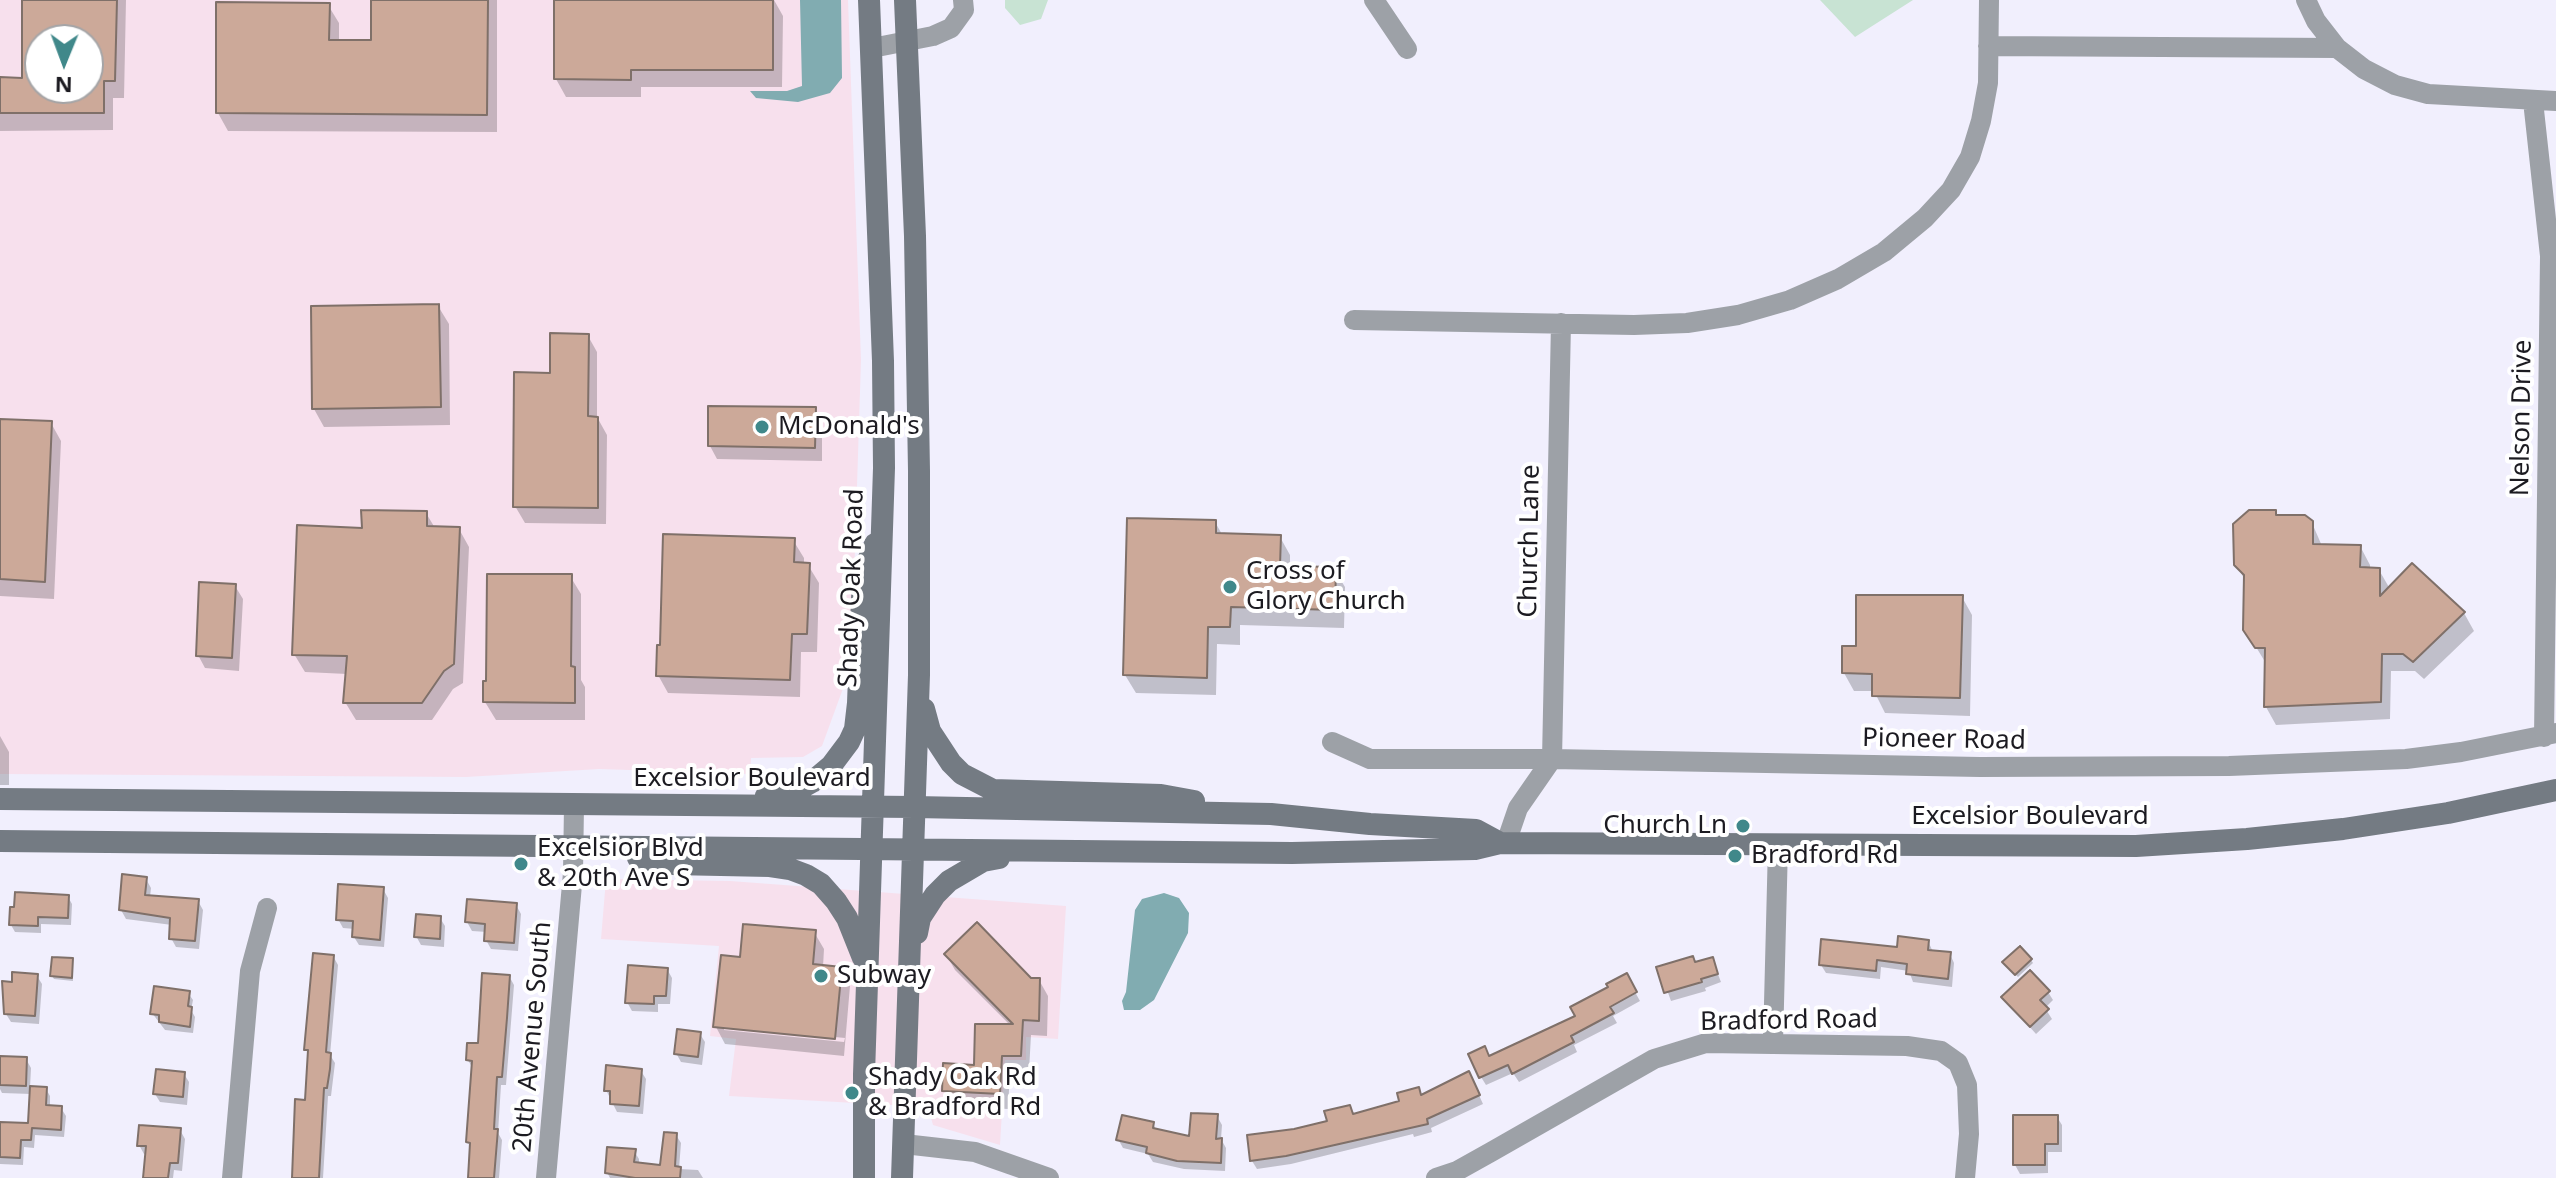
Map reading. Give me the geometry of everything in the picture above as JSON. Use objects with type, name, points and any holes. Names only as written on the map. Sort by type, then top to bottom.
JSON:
[{"type":"main road","name":"Shady Oak Road","points":[[864,1178],[883,361],[869,0]]},
{"type":"main road","points":[[902,1178],[919,675],[916,305],[905,0]]},
{"type":"main road","points":[[643,806],[780,795],[812,782],[841,756],[855,729],[863,573],[881,528]]},
{"type":"main road","points":[[919,675],[925,715],[930,731],[942,750],[962,774],[993,790],[1161,795],[1271,814]]},
{"type":"main road","name":"Excelsior Boulevard","points":[[0,841],[1292,853],[1475,849],[1503,843],[2076,846],[2247,839],[2399,821],[2556,790]]},
{"type":"main road","name":"Excelsior Boulevard","points":[[0,799],[915,807],[1271,814],[1476,830],[1503,843]]},
{"type":"main road","points":[[574,846],[672,864],[770,866],[798,872],[821,884],[836,901],[859,942],[867,970]]},
{"type":"main road","points":[[911,961],[920,918],[949,881],[983,861],[1030,851]]},
{"type":"street","points":[[872,48],[933,36],[951,28],[964,10],[963,0]]},
{"type":"street","points":[[1374,0],[1407,49]]},
{"type":"street","points":[[1354,320],[1687,323],[1738,315],[1790,300],[1838,279],[1884,252],[1925,218],[1951,190],[1970,157],[1988,83],[1989,0]]},
{"type":"street","points":[[2306,0],[2316,21],[2337,48],[2364,69],[2395,85],[2428,94],[2556,101]]},
{"type":"street","points":[[1988,46],[2337,48]]},
{"type":"street","name":"Nelson Drive","points":[[2533,101],[2550,256],[2550,735]]},
{"type":"street","name":"Church Lane","points":[[1552,759],[1561,323]]},
{"type":"street","name":"Pioneer Road","points":[[1332,742],[1370,759],[1994,767],[2229,766],[2406,759],[2550,735]]},
{"type":"street","points":[[1503,843],[1518,808],[1552,759]]},
{"type":"street","name":"20th Avenue South","points":[[546,1178],[574,846],[574,805]]},
{"type":"street","points":[[1773,1043],[1778,845]]},
{"type":"street","points":[[232,1178],[250,971],[267,908]]},
{"type":"street","name":"Bradford Road","points":[[1436,1178],[1457,1171],[1654,1059],[1706,1043],[1907,1046],[1941,1051],[1958,1063],[1967,1085],[1969,1134],[1965,1178]]},
{"type":"street","points":[[904,1144],[975,1152],[1049,1178]]},
{"type":"shaded area","points":[[0,0],[848,0],[861,360],[852,644],[845,683],[822,746],[803,757],[751,758],[750,774],[599,769],[466,777],[0,774]]},
{"type":"shaded area","points":[[800,0],[841,0],[842,78],[830,93],[798,102],[756,98],[750,91],[787,91],[802,86]]},
{"type":"shaded area","points":[[1005,0],[1048,0],[1041,19],[1020,25],[1005,8]]},
{"type":"shaded area","points":[[1820,0],[1913,0],[1855,37]]},
{"type":"shaded area","points":[[606,879],[730,881],[1066,906],[1058,1039],[1026,1037],[1026,1060],[1005,1060],[1000,1145],[933,1125],[928,1107],[729,1096],[736,1039],[710,1036],[719,946],[601,939]]},
{"type":"shaded area","points":[[1164,893],[1179,898],[1189,913],[1188,933],[1154,1000],[1140,1010],[1124,1010],[1122,1001],[1126,992],[1135,910],[1142,899]]},
{"type":"building","points":[[22,0],[117,0],[115,81],[104,81],[104,24],[24,24],[24,104],[104,104],[104,113],[0,113],[0,77],[22,78]]},
{"type":"building","points":[[371,0],[488,0],[487,115],[216,113],[216,2],[330,3],[329,40],[371,40]]},
{"type":"building","points":[[554,0],[773,0],[773,70],[631,70],[631,80],[554,79]]},
{"type":"building","points":[[439,304],[441,407],[312,409],[311,306]]},
{"type":"building","points":[[550,333],[589,334],[588,416],[598,417],[598,508],[513,507],[514,372],[550,373]]},
{"type":"building","name":"McDonald's","points":[[708,406],[816,407],[815,448],[708,446]]},
{"type":"building","points":[[0,419],[52,421],[45,582],[0,579]]},
{"type":"building","points":[[361,510],[427,511],[427,526],[460,527],[454,664],[444,671],[422,703],[343,703],[347,656],[292,655],[297,525],[362,528]]},
{"type":"building","points":[[2249,510],[2276,510],[2276,515],[2305,515],[2313,521],[2313,544],[2361,545],[2360,567],[2380,568],[2380,596],[2412,563],[2465,612],[2413,662],[2403,654],[2382,654],[2381,702],[2264,707],[2265,648],[2255,648],[2243,630],[2244,575],[2234,565],[2233,524]]},
{"type":"building","name":"Cross of Glory Church","points":[[1127,518],[1216,520],[1216,533],[1281,535],[1280,566],[1336,567],[1335,610],[1231,607],[1230,627],[1208,627],[1207,678],[1123,675]]},
{"type":"building","points":[[663,534],[795,538],[794,562],[810,563],[807,634],[792,634],[790,680],[656,676],[657,645],[660,645]]},
{"type":"building","points":[[487,574],[572,574],[571,666],[575,667],[575,703],[483,702]]},
{"type":"building","points":[[199,582],[236,584],[232,658],[196,656]]},
{"type":"building","points":[[1856,595],[1963,595],[1960,698],[1872,696],[1872,674],[1842,673],[1842,646],[1856,646]]},
{"type":"building","points":[[122,874],[147,877],[145,895],[199,899],[195,941],[169,939],[170,918],[119,910]]},
{"type":"building","points":[[338,884],[384,887],[380,940],[352,937],[353,921],[336,920]]},
{"type":"building","points":[[15,892],[69,895],[68,918],[38,917],[38,926],[9,925]]},
{"type":"building","points":[[467,899],[517,903],[514,943],[484,941],[485,924],[465,922]]},
{"type":"building","points":[[416,914],[441,916],[440,939],[414,937]]},
{"type":"building","points":[[977,922],[1031,978],[1040,978],[1039,1021],[1023,1020],[1021,1056],[1002,1056],[1000,1094],[942,1091],[943,1063],[974,1065],[975,1024],[1013,1024],[944,954]]},
{"type":"building","points":[[743,924],[816,930],[813,964],[842,967],[835,1039],[713,1027],[721,955],[740,957]]},
{"type":"building","points":[[1898,936],[1929,940],[1928,950],[1951,952],[1948,979],[1906,974],[1907,964],[1877,960],[1876,971],[1819,965],[1821,939],[1897,947]]},
{"type":"building","points":[[2020,946],[2032,959],[2015,975],[2002,962]]},
{"type":"building","points":[[313,953],[334,955],[326,1052],[331,1053],[330,1069],[327,1088],[324,1088],[319,1178],[292,1178],[295,1099],[305,1100],[308,1050],[304,1050]]},
{"type":"building","points":[[1693,956],[1695,962],[1713,957],[1718,974],[1664,993],[1656,967]]},
{"type":"building","points":[[52,957],[73,958],[72,978],[50,976]]},
{"type":"building","points":[[628,965],[668,968],[666,996],[654,996],[654,1004],[625,1003]]},
{"type":"building","points":[[2030,970],[2050,991],[2040,1000],[2049,1009],[2030,1027],[2001,997]]},
{"type":"building","points":[[12,972],[38,974],[35,1016],[4,1014],[2,981],[12,982]]},
{"type":"building","points":[[482,973],[510,975],[502,1077],[497,1077],[494,1129],[498,1129],[494,1178],[468,1178],[470,1143],[466,1142],[472,1061],[466,1060],[467,1043],[478,1043]]},
{"type":"building","points":[[1627,973],[1637,992],[1610,1007],[1614,1013],[1571,1036],[1574,1042],[1512,1074],[1508,1065],[1479,1078],[1468,1054],[1485,1046],[1489,1056],[1575,1016],[1570,1007]]},
{"type":"building","points":[[154,986],[190,991],[190,1027],[159,1022],[159,1015],[150,1014]]},
{"type":"building","points":[[677,1029],[701,1032],[698,1057],[674,1054]]},
{"type":"building","points":[[0,1056],[27,1057],[26,1086],[0,1085]]},
{"type":"building","points":[[606,1065],[642,1069],[639,1106],[610,1104],[610,1091],[604,1091]]},
{"type":"building","points":[[156,1069],[185,1072],[183,1097],[153,1094]]},
{"type":"building","points":[[1469,1071],[1480,1095],[1427,1119],[1428,1124],[1286,1156],[1250,1161],[1247,1135],[1327,1121],[1324,1111],[1350,1105],[1353,1114],[1399,1101],[1397,1093],[1419,1087],[1421,1095]]},
{"type":"building","points":[[30,1086],[47,1087],[46,1105],[62,1106],[61,1130],[32,1128],[31,1140],[21,1140],[20,1158],[0,1157],[0,1122],[28,1123]]},
{"type":"building","points":[[1191,1113],[1218,1114],[1216,1139],[1222,1138],[1221,1163],[1177,1161],[1146,1153],[1147,1147],[1116,1140],[1122,1115],[1154,1122],[1153,1128],[1189,1136]]},
{"type":"building","points":[[2013,1115],[2058,1115],[2058,1144],[2045,1144],[2045,1165],[2013,1165]]},
{"type":"building","points":[[139,1125],[181,1128],[178,1163],[170,1163],[168,1178],[143,1178],[146,1146],[137,1146]]},
{"type":"building","points":[[664,1132],[677,1133],[675,1166],[681,1167],[680,1178],[635,1178],[605,1173],[607,1147],[636,1149],[634,1162],[660,1165]]},
{"type":"place","name":"McDonald's","points":[[762,427]]},
{"type":"place","name":"Cross of Glory Church","points":[[1230,587]]},
{"type":"place","name":"Church Ln","points":[[1743,826]]},
{"type":"place","name":"Bradford Rd","points":[[1735,856]]},
{"type":"place","name":"Excelsior Blvd & 20th Ave S","points":[[521,864]]},
{"type":"place","name":"Subway","points":[[821,976]]},
{"type":"place","name":"Shady Oak Rd & Bradford Rd","points":[[852,1093]]}]
